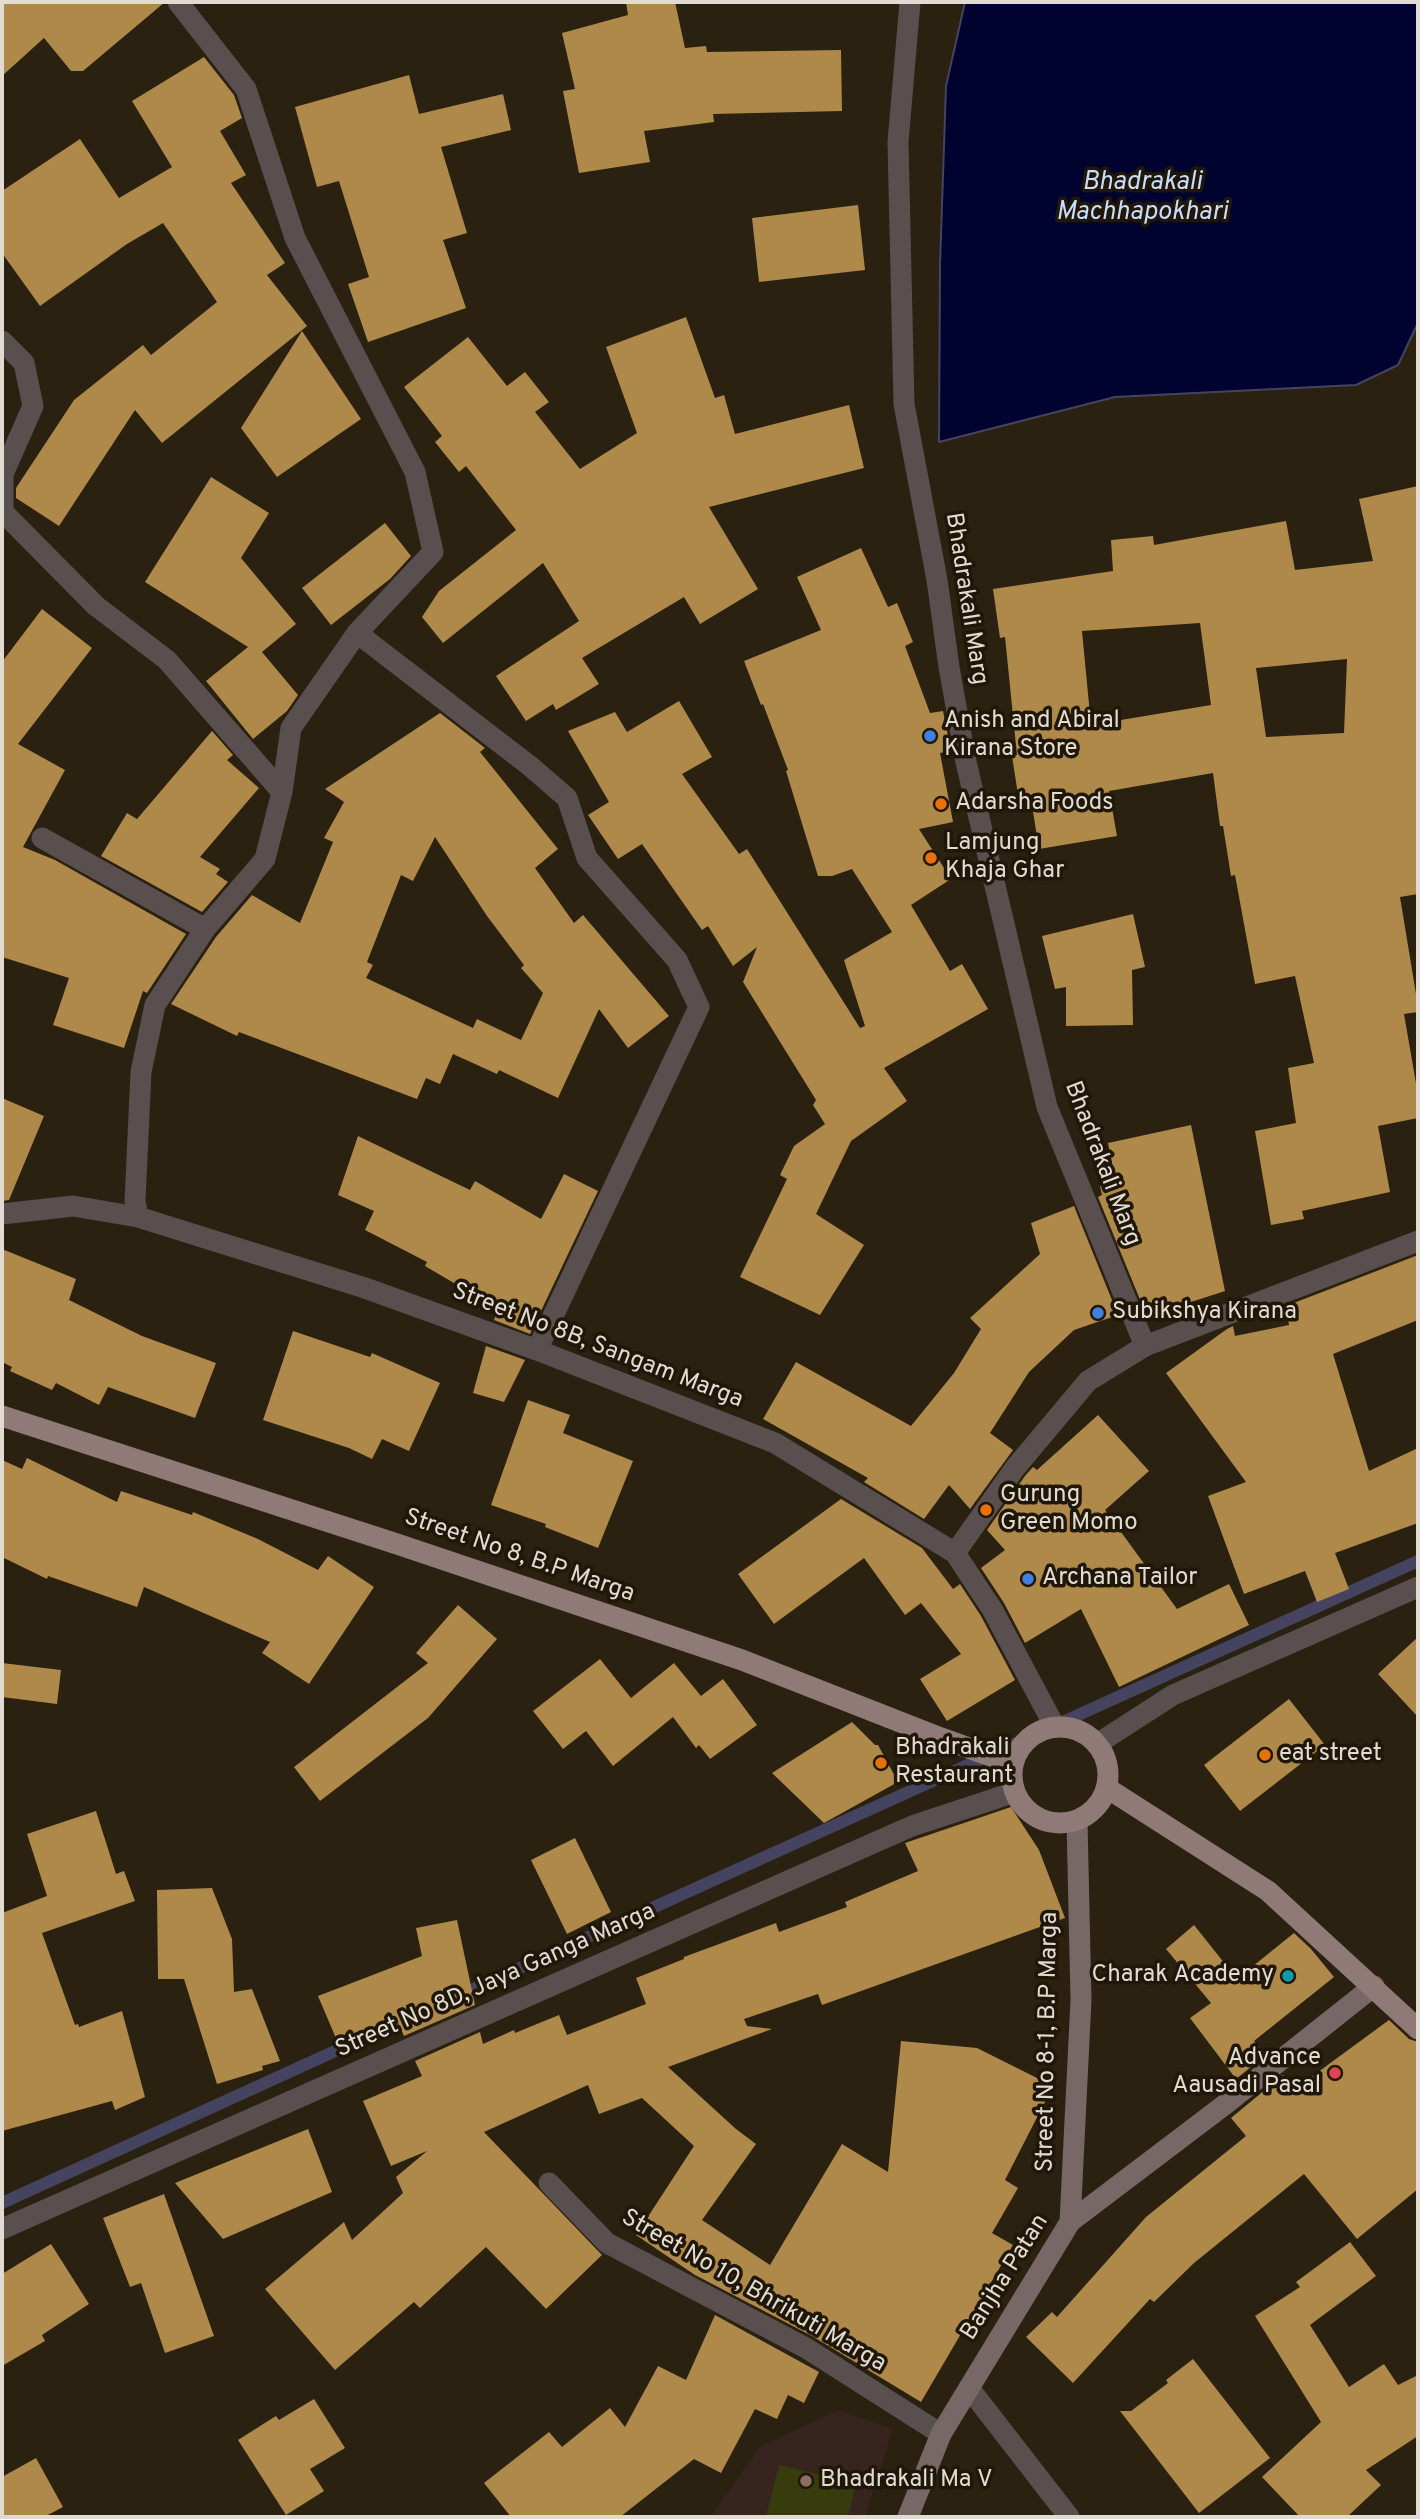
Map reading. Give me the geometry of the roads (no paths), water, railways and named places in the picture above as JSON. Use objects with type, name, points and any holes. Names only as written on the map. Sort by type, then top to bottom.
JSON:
[{"type":"main road","name":"Street No 8, B.P Marga","points":[[2,1416],[397,1544],[742,1660],[1013,1764]]},
{"type":"main road","points":[[1055,1727],[1071,1728],[1086,1734],[1097,1744],[1109,1773],[1107,1788],[1100,1802],[1090,1813],[1077,1821],[1062,1824],[1047,1822],[1033,1816],[1022,1805],[1015,1792],[1013,1764],[1028,1739],[1055,1727]]},
{"type":"main road","points":[[1107,1788],[1268,1891],[1418,2029]]},
{"type":"main road","name":"Street No 8-1, B.P Marga","points":[[1070,2222],[1081,2000],[1077,1821]]},
{"type":"main road","name":"Banjha Patan","points":[[908,2517],[941,2434],[1070,2222],[1223,2106],[1374,1986]]},
{"type":"street","points":[[138,1217],[135,1201],[141,1072],[155,1005],[205,929],[265,859],[282,792],[291,728],[357,633],[433,552],[415,472],[295,238],[246,89],[178,2]]},
{"type":"street","name":"Bhadrakali Marg","points":[[910,2],[898,142],[904,404],[937,580],[949,667],[966,761],[1046,1107],[1145,1346]]},
{"type":"street","points":[[2,341],[24,363],[33,407],[3,474],[3,512],[96,606],[167,660],[282,792]]},
{"type":"street","points":[[357,633],[530,766],[567,798],[587,858],[677,960],[699,1007],[537,1350]]},
{"type":"street","points":[[42,838],[205,929]]},
{"type":"street","name":"Street No 8B, Sangam Marga","points":[[2,1214],[73,1206],[138,1217],[365,1288],[537,1350],[775,1443],[955,1553],[992,1609],[1055,1727]]},
{"type":"street","points":[[955,1553],[1015,1468],[1088,1381],[1145,1346],[1418,1241]]},
{"type":"street","points":[[1097,1744],[1173,1695],[1418,1587]]},
{"type":"street","name":"Street No 8D, Jaya Ganga Marga","points":[[2,2229],[912,1826],[1015,1792]]},
{"type":"street","name":"Street No 10, Bhrikuti Marga","points":[[549,2183],[607,2243],[806,2348],[941,2434]]},
{"type":"street","points":[[969,2388],[1069,2517]]},
{"type":"water","name":"Bhadrakali Machhapokhari","points":[[965,2],[1418,2],[1418,323],[1398,365],[1356,385],[1115,397],[939,442],[940,265],[946,86]]},
{"type":"waterway","points":[[458,1996],[1418,1561]]},
{"type":"waterway","points":[[2,2203],[412,2016]]},
{"type":"place","name":"Anish and Abiral Kirana Store","points":[[930,736]]},
{"type":"place","name":"Adarsha Foods","points":[[941,804]]},
{"type":"place","name":"Lamjung Khaja Ghar","points":[[931,858]]},
{"type":"place","name":"Subikshya Kirana","points":[[1098,1313]]},
{"type":"place","name":"Gurung Green Momo","points":[[986,1510]]},
{"type":"place","name":"Archana Tailor","points":[[1028,1579]]},
{"type":"place","name":"eat street","points":[[1265,1755]]},
{"type":"place","name":"Bhadrakali Restaurant","points":[[881,1763]]},
{"type":"place","name":"Charak Academy","points":[[1288,1976]]},
{"type":"place","name":"Advance Aausadi Pasal","points":[[1335,2073]]},
{"type":"place","name":"Bhadrakali Ma V","points":[[806,2481]]}]
